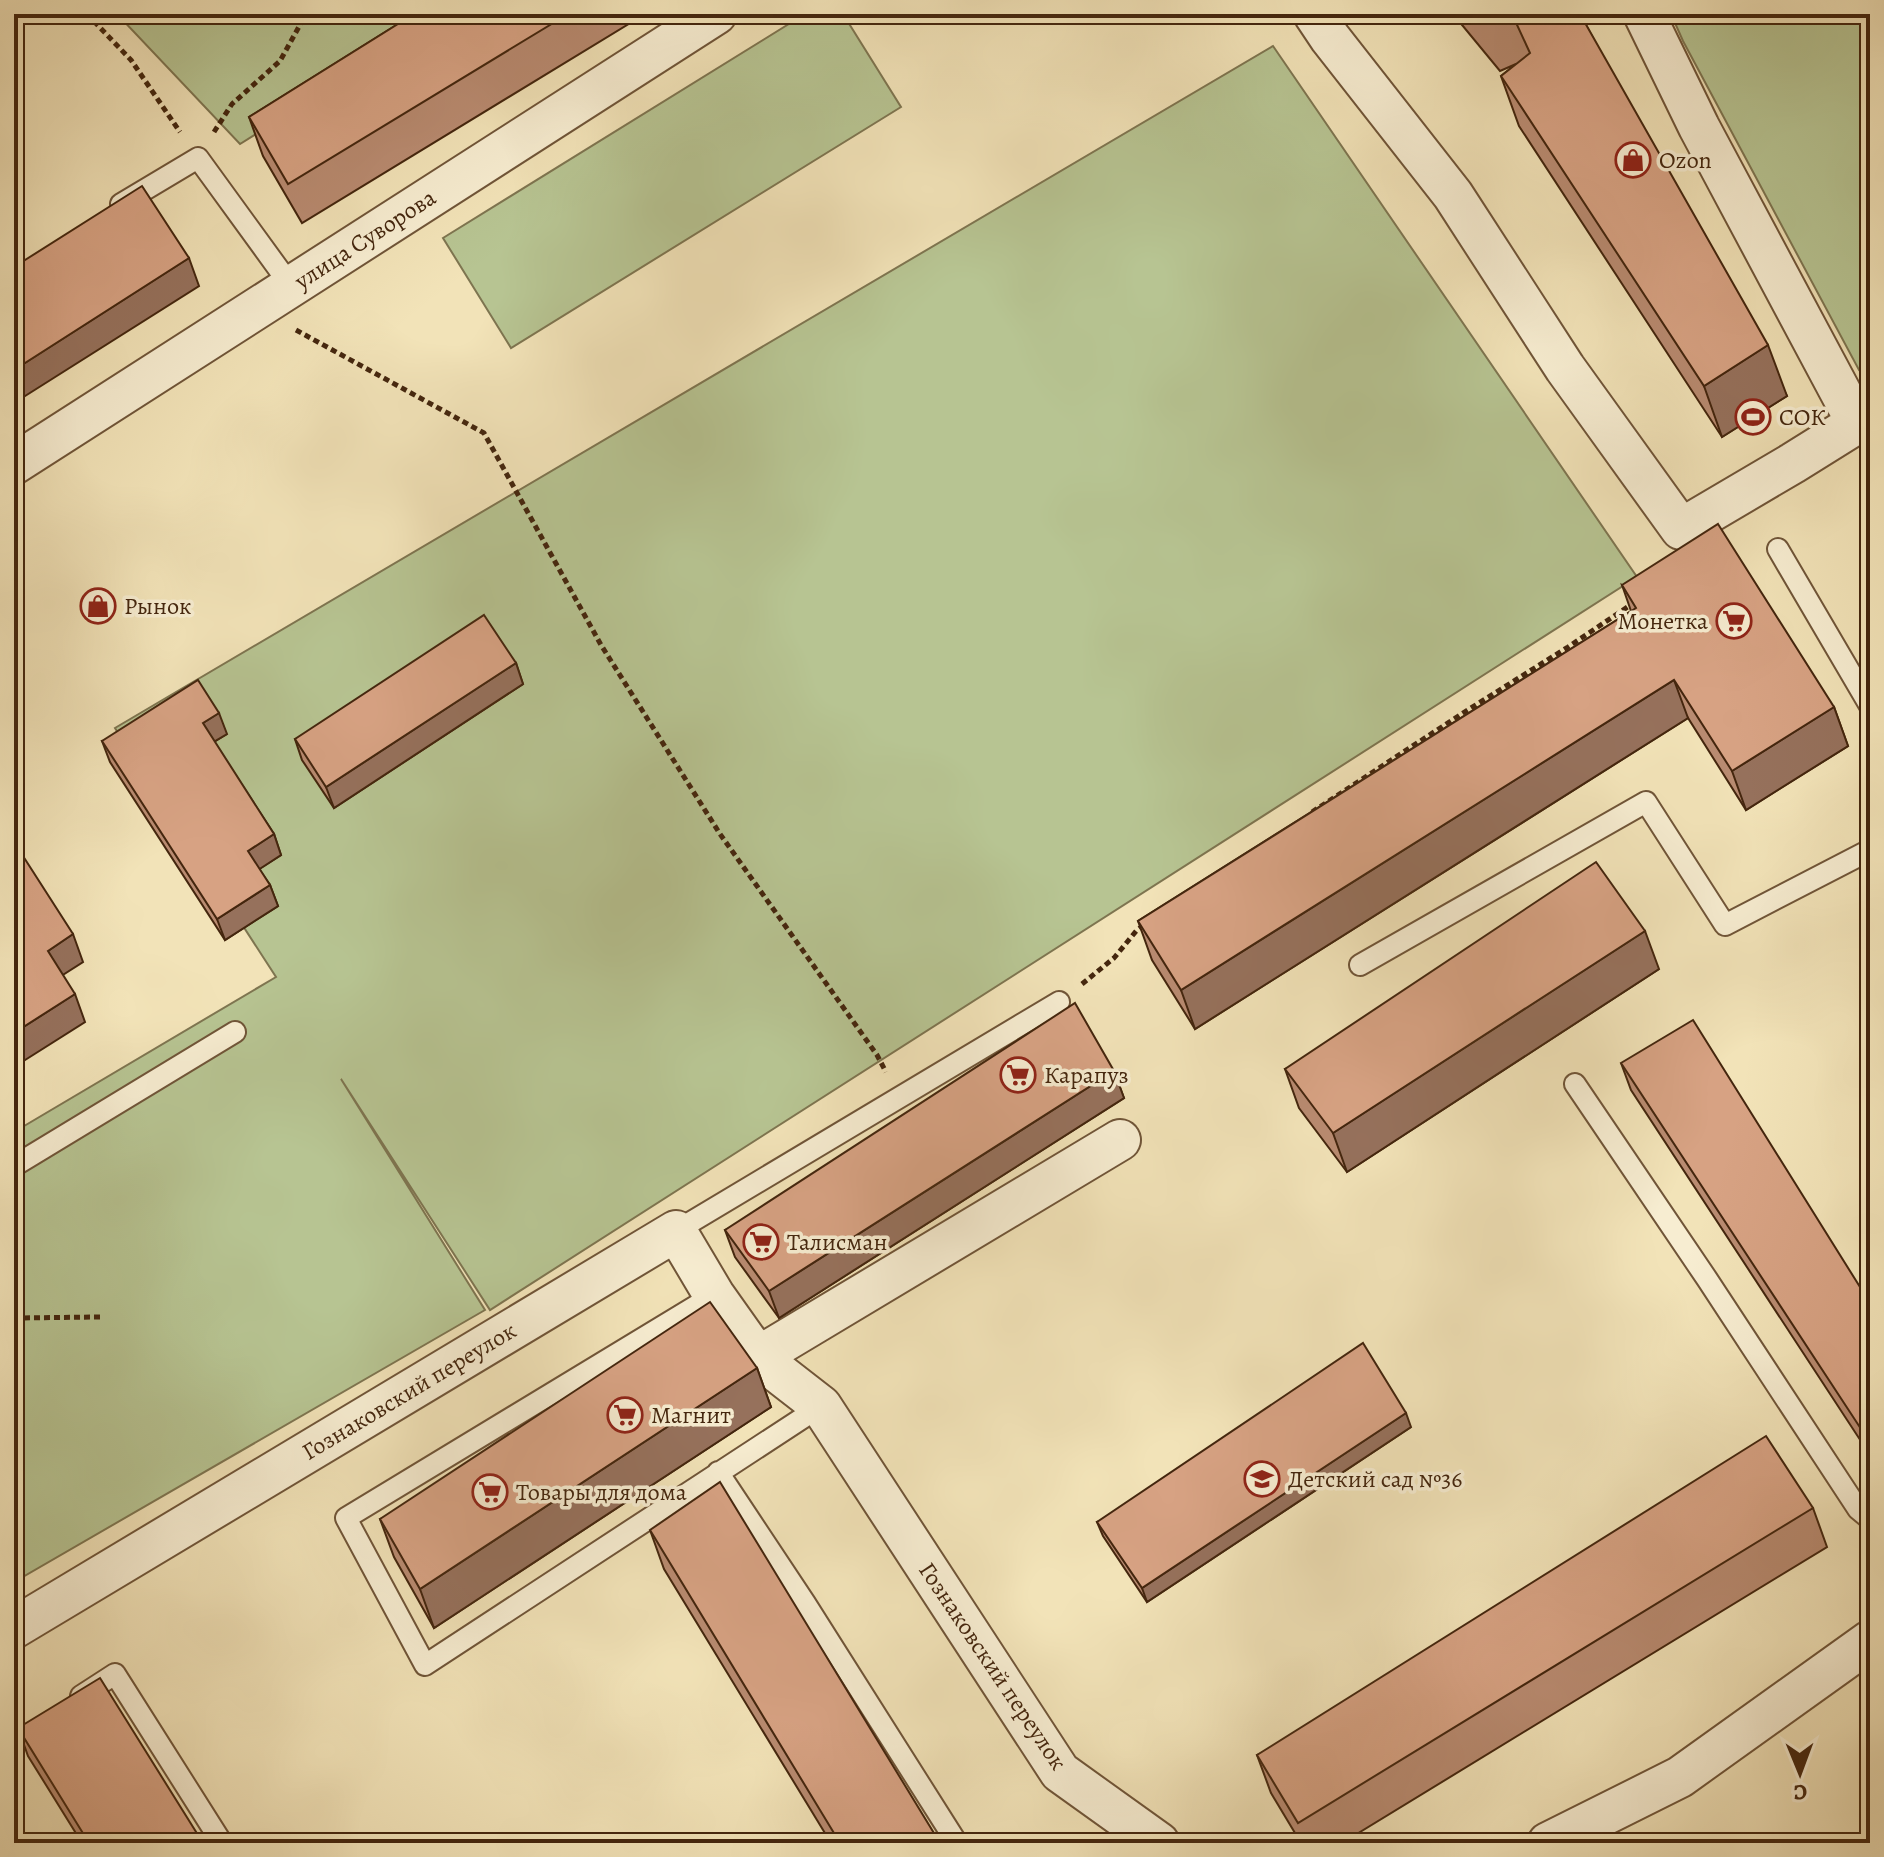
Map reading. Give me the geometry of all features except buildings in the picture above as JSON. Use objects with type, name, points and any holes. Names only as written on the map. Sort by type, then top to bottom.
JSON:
[{"type":"street","name":"улица Суворова","points":[[14,464],[716,14]]},
{"type":"street","points":[[1314,14],[1453,195],[1565,368],[1681,529],[1863,419],[1699,127],[1644,14]]},
{"type":"street","points":[[758,1357],[1120,1140]]},
{"type":"street","name":"Гознаковский переулок","points":[[14,1628],[676,1231],[714,1295],[758,1357],[821,1406],[1060,1772],[1159,1843]]},
{"type":"street","points":[[1548,1843],[1680,1777],[1870,1641]]},
{"type":"lane","points":[[106,213],[198,158],[291,286]]},
{"type":"lane","points":[[1778,549],[1870,706]]},
{"type":"lane","points":[[1360,965],[1646,802],[1725,925],[1870,850]]},
{"type":"lane","points":[[676,1231],[1059,1002]]},
{"type":"lane","points":[[14,1166],[235,1032]]},
{"type":"lane","points":[[1575,1084],[1858,1509],[1870,1519]]},
{"type":"lane","points":[[714,1295],[346,1518],[425,1665],[821,1406]]},
{"type":"lane","points":[[718,1472],[957,1843]]},
{"type":"lane","points":[[65,1707],[115,1674],[222,1843]]},
{"type":"path","points":[[87,14],[131,60],[198,158],[232,104],[280,61],[306,14]]},
{"type":"path","points":[[258,308],[484,433],[601,645],[720,834],[877,1055],[900,1097]]},
{"type":"path","points":[[1300,820],[1642,596]]},
{"type":"path","points":[[1059,1002],[1114,958],[1137,930],[1149,922]]},
{"type":"path","points":[[14,1318],[100,1317]]},
{"type":"green space","points":[[117,14],[448,14],[240,144]]},
{"type":"green space","points":[[805,14],[843,14],[901,107],[511,348],[443,238]]},
{"type":"green space","points":[[1671,14],[1870,14],[1870,364],[1859,370]]},
{"type":"green space","points":[[1273,46],[1637,577],[490,1310],[341,1079],[485,1310],[14,1582],[14,1132],[276,977],[115,728]]},
{"type":"place","name":"Ozon","points":[[1633,160]]},
{"type":"place","name":"СОК","points":[[1753,417]]},
{"type":"place","name":"Рынок","points":[[98,606]]},
{"type":"place","name":"Монетка","points":[[1734,621]]},
{"type":"place","name":"Карапуз","points":[[1018,1075]]},
{"type":"place","name":"Талисман","points":[[761,1242]]},
{"type":"place","name":"Магнит","points":[[625,1415]]},
{"type":"place","name":"Детский сад №36","points":[[1262,1479]]},
{"type":"place","name":"Товары для дома","points":[[490,1492]]}]
